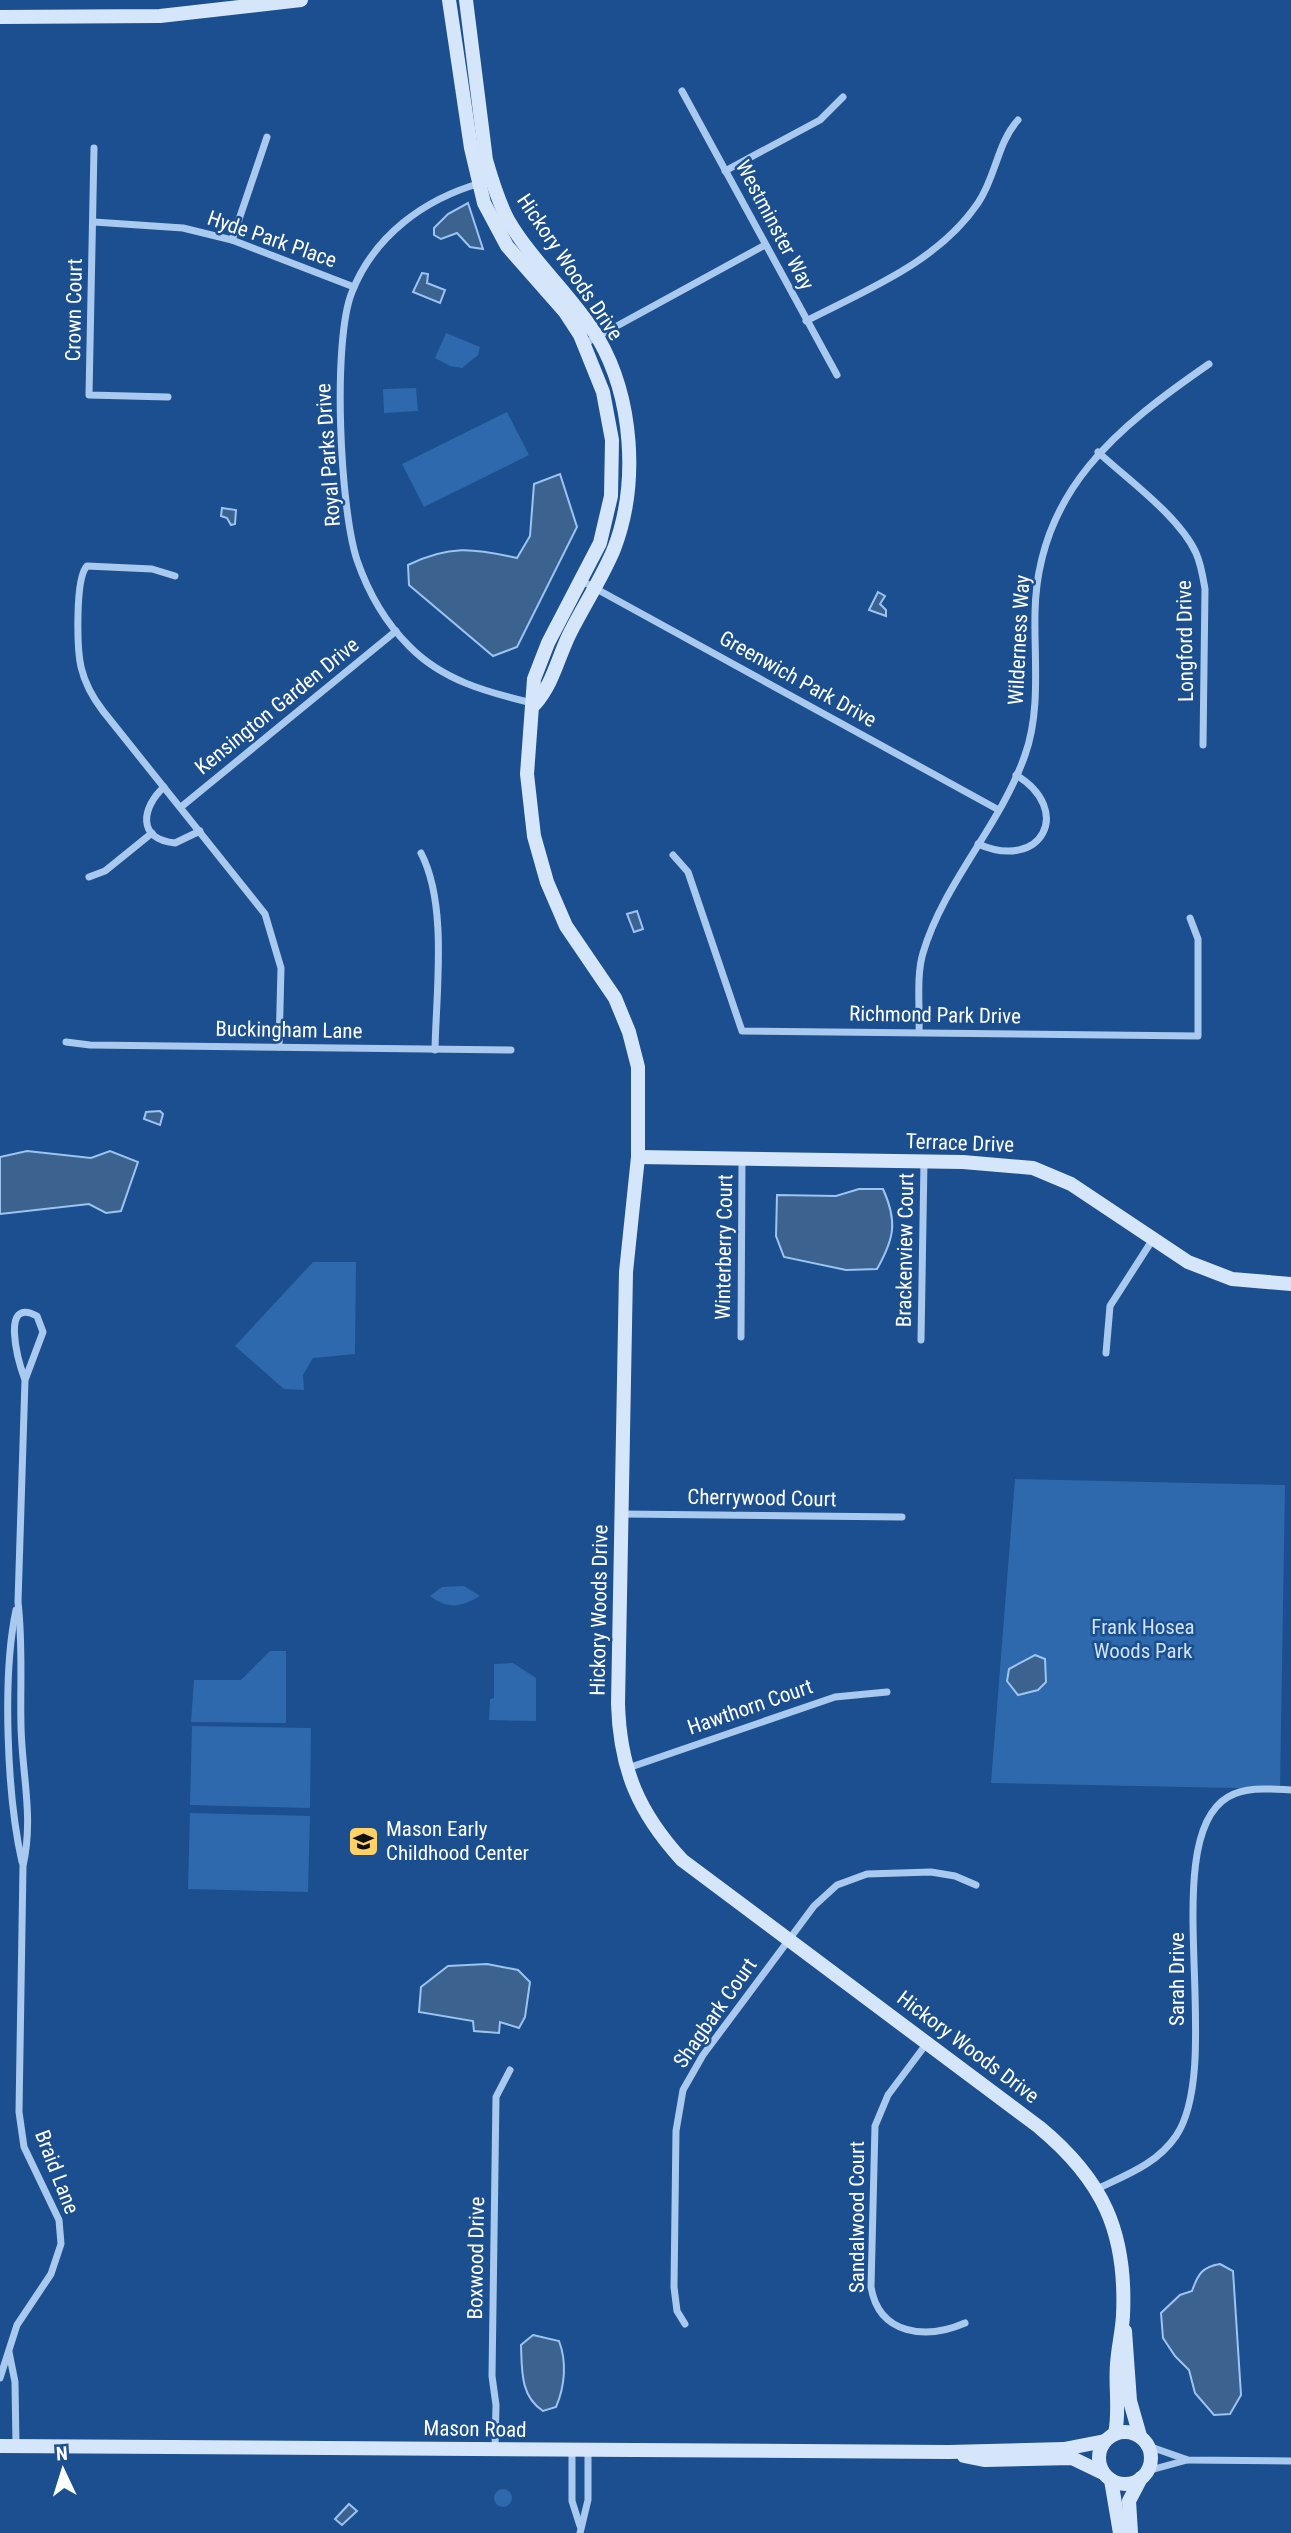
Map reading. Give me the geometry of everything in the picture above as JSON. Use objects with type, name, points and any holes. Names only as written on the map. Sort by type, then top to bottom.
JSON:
[{"type":"street","points":[[0,16],[120,18],[301,0]]},
{"type":"street","name":"Hickory Woods Drive","points":[[449,0],[485,182],[522,241],[569,296],[591,341],[610,364],[624,411],[628,475],[625,507],[615,546],[588,584],[545,693],[535,704],[527,774],[534,836],[547,882],[566,926],[615,998],[629,1032],[640,1089],[638,1157],[626,1272],[621,1514],[618,1704],[619,1728],[627,1768],[645,1814],[682,1860],[1064,2147],[1097,2189],[1109,2212],[1121,2250],[1123,2318],[1117,2369],[1119,2415],[1110,2437]]},
{"type":"street","name":"Hickory Woods Drive","points":[[466,0],[485,182]]},
{"type":"street","name":"Westminster Way","points":[[682,91],[837,375]]},
{"type":"street","points":[[725,171],[820,120],[843,97]]},
{"type":"street","points":[[806,321],[898,272],[945,242],[981,199],[1005,139],[1018,120]]},
{"type":"street","points":[[232,240],[267,137]]},
{"type":"street","name":"Crown Court","points":[[94,148],[89,394],[168,397]]},
{"type":"street","name":"Royal Parks Drive","points":[[485,182],[451,193],[409,217],[380,245],[354,287],[343,324],[340,373],[349,518],[354,550],[365,580],[396,631],[428,662],[455,680],[535,704]]},
{"type":"street","name":"Hyde Park Place","points":[[94,222],[183,228],[232,240],[354,287]]},
{"type":"street","points":[[591,341],[765,245]]},
{"type":"street","name":"Wilderness Way","points":[[919,1032],[922,956],[934,925],[1016,775],[1032,728],[1035,607],[1041,560],[1064,500],[1098,452],[1119,431],[1209,364]]},
{"type":"street","name":"Longford Drive","points":[[1098,452],[1175,523],[1195,550],[1205,589],[1203,745]]},
{"type":"street","points":[[175,576],[152,569],[87,566],[80,579],[79,652],[86,684],[103,711],[252,893],[272,928],[281,968],[279,1047]]},
{"type":"street","name":"Greenwich Park Drive","points":[[588,584],[997,809]]},
{"type":"street","name":"Kensington Garden Drive","points":[[181,807],[396,631]]},
{"type":"street","points":[[978,844],[1012,853],[1028,848],[1041,836],[1046,820],[1044,803],[1035,788],[1016,775]]},
{"type":"street","points":[[164,787],[151,798],[146,810],[152,833],[159,839],[175,843],[201,831]]},
{"type":"street","points":[[89,877],[105,871],[152,833]]},
{"type":"street","points":[[421,853],[431,876],[436,916],[435,1050]]},
{"type":"street","name":"Richmond Park Drive","points":[[673,855],[688,872],[742,1031],[1198,1036],[1198,939],[1190,918]]},
{"type":"street","name":"Buckingham Lane","points":[[66,1042],[103,1046],[511,1050]]},
{"type":"street","name":"Terrace Drive","points":[[638,1157],[924,1162],[1033,1168],[1071,1184],[1188,1262],[1232,1279],[1291,1284]]},
{"type":"street","name":"Winterberry Court","points":[[741,1338],[742,1158]]},
{"type":"street","name":"Brackenview Court","points":[[920,1340],[924,1162]]},
{"type":"street","points":[[1105,1353],[1110,1306],[1153,1239]]},
{"type":"street","name":"Braid Lane","points":[[0,2378],[17,2325],[51,2274],[61,2244],[59,2220],[51,2198],[40,2183],[24,2147],[19,2112],[23,1866],[30,1835],[21,1727],[22,1636],[18,1602],[25,1380],[43,1332],[37,1316],[27,1312],[15,1314],[8,1322],[6,1331],[25,1380]]},
{"type":"street","name":"Cherrywood Court","points":[[621,1514],[902,1517]]},
{"type":"street","name":"Braid Lane","points":[[18,1602],[10,1638],[9,1727],[16,1835],[23,1866]]},
{"type":"street","name":"Hawthorn Court","points":[[627,1768],[835,1697],[887,1692]]},
{"type":"street","name":"Sarah Drive","points":[[1097,2189],[1156,2158],[1177,2135],[1189,2105],[1194,2057],[1196,1864],[1204,1825],[1217,1805],[1237,1792],[1291,1790]]},
{"type":"street","name":"Shagbark Court","points":[[685,2324],[677,2311],[674,2287],[678,2107],[690,2076],[703,2055],[825,1894],[859,1876],[890,1872],[955,1875],[976,1885]]},
{"type":"street","name":"Sandalwood Court","points":[[927,2042],[888,2095],[875,2126],[871,2287],[873,2300],[882,2315],[901,2329],[925,2333],[965,2323]]},
{"type":"street","name":"Boxwood Drive","points":[[495,2450],[496,2405],[492,2376],[496,2098],[510,2070]]},
{"type":"street","name":"Hickory Woods Drive","points":[[1123,2318],[1129,2351],[1130,2401],[1144,2441]]},
{"type":"street","points":[[9,2351],[15,2382],[16,2446]]},
{"type":"street","points":[[1120,2533],[1107,2476],[1099,2456],[1110,2437],[1127,2432],[1188,2460]]},
{"type":"street","name":"Mason Road","points":[[0,2446],[949,2452],[1064,2449],[1110,2437]]},
{"type":"street","points":[[1131,2533],[1129,2501],[1144,2475],[1151,2455],[1144,2441]]},
{"type":"street","points":[[572,2451],[572,2501],[580,2530]]},
{"type":"street","points":[[580,2530],[588,2500],[588,2451]]},
{"type":"street","name":"Mason Road","points":[[949,2452],[984,2460],[1072,2458],[1107,2476]]},
{"type":"street","points":[[1107,2476],[1126,2484],[1188,2460],[1291,2461]]},
{"type":"green space","points":[[446,333],[480,347],[478,355],[462,368],[450,366],[435,358]]},
{"type":"green space","points":[[416,388],[418,411],[384,413],[383,389]]},
{"type":"green space","points":[[507,412],[529,455],[424,507],[402,464]]},
{"type":"green space","points":[[313,1262],[356,1262],[355,1354],[313,1358],[303,1375],[304,1390],[284,1389],[235,1346]]},
{"type":"green space","name":"Frank Hosea Woods Park","points":[[1015,1479],[1285,1485],[1280,1789],[991,1783]]},
{"type":"green space","points":[[464,1586],[480,1596],[467,1603],[449,1605],[430,1596],[442,1587]]},
{"type":"green space","points":[[270,1651],[286,1651],[286,1723],[191,1722],[194,1680],[241,1680]]},
{"type":"green space","points":[[513,1663],[536,1678],[536,1721],[489,1720],[490,1699],[494,1698],[494,1664]]},
{"type":"green space","points":[[192,1726],[311,1728],[310,1808],[190,1805]]},
{"type":"green space","points":[[190,1813],[310,1816],[308,1892],[188,1889]]},
{"type":"green space","points":[[503,2489],[509,2492],[512,2498],[509,2504],[503,2507],[497,2504],[494,2498],[497,2492]]},
{"type":"shaded area","points":[[468,203],[483,249],[470,247],[457,233],[441,239],[434,235],[434,228],[448,214]]},
{"type":"shaded area","points":[[422,273],[428,274],[427,283],[445,290],[440,303],[413,292]]},
{"type":"shaded area","points":[[560,474],[577,527],[517,647],[493,656],[409,585],[408,565],[436,554],[461,550],[517,558],[530,536],[534,484]]},
{"type":"shaded area","points":[[222,508],[236,510],[235,524],[231,525],[227,518],[221,516]]},
{"type":"shaded area","points":[[878,592],[885,596],[880,604],[886,610],[886,616],[869,610]]},
{"type":"shaded area","points":[[637,911],[643,929],[634,932],[627,914]]},
{"type":"shaded area","points":[[160,1111],[163,1114],[160,1125],[144,1119],[146,1112]]},
{"type":"shaded area","points":[[27,1151],[91,1158],[110,1151],[138,1162],[121,1211],[106,1213],[89,1204],[0,1214],[0,1157]]},
{"type":"shaded area","points":[[859,1189],[883,1189],[891,1211],[890,1239],[877,1269],[846,1270],[784,1257],[776,1236],[777,1195],[836,1196]]},
{"type":"shaded area","points":[[1035,1655],[1045,1659],[1046,1682],[1038,1690],[1018,1695],[1007,1681],[1009,1669]]},
{"type":"shaded area","points":[[487,1964],[518,1970],[530,1982],[525,2017],[519,2028],[500,2022],[499,2033],[474,2031],[473,2021],[419,2012],[421,1987],[448,1966]]},
{"type":"shaded area","points":[[1220,2264],[1233,2271],[1241,2395],[1230,2414],[1214,2415],[1195,2393],[1189,2370],[1163,2338],[1161,2313],[1180,2295],[1192,2291],[1205,2269]]},
{"type":"shaded area","points":[[533,2335],[559,2341],[563,2357],[564,2374],[559,2399],[556,2407],[543,2411],[530,2398],[522,2373],[521,2345]]},
{"type":"shaded area","points":[[349,2504],[357,2511],[342,2525],[335,2519]]},
{"type":"place","name":"Mason Early Childhood Center","points":[[363,1841]]}]
